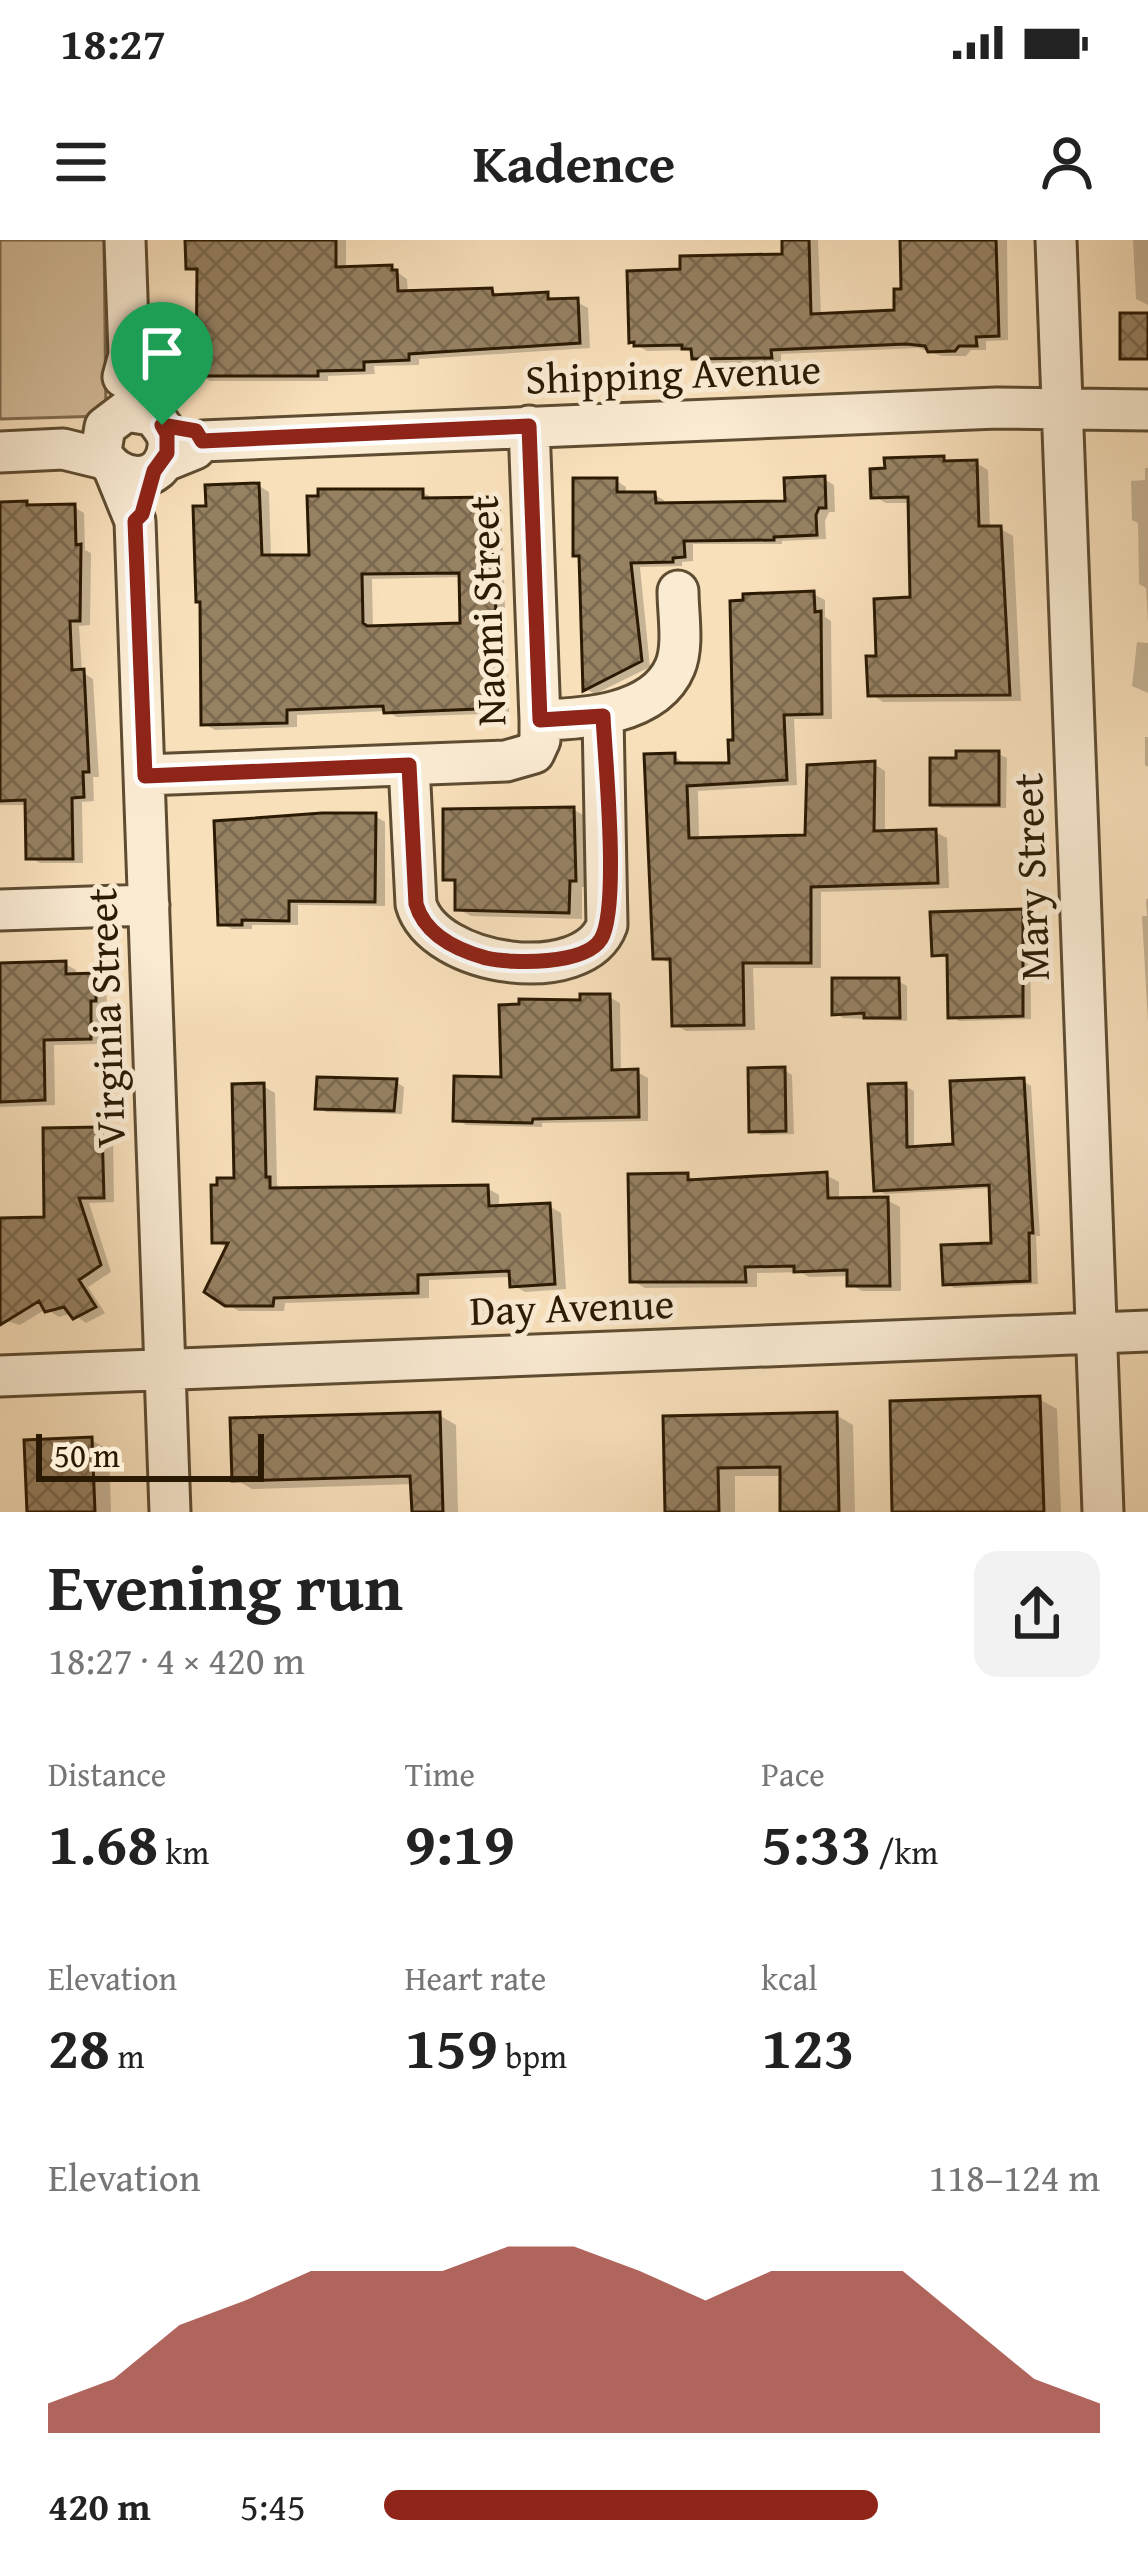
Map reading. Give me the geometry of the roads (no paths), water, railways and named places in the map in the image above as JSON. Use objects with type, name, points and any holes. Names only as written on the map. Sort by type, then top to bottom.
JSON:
[{"type":"street","points":[[0,452],[63,449],[67,441],[134,443],[140,363],[129,355],[125,240]]},
{"type":"street","name":"Mary Street","points":[[1056,240],[1103,1512]]},
{"type":"street","name":"Shipping Avenue","points":[[134,443],[196,431],[202,441],[997,408],[1148,410]]},
{"type":"street","name":"Naomi Street","points":[[409,765],[524,758],[538,746],[529,426]]},
{"type":"street","name":"Virginia Street","points":[[134,443],[142,514],[135,521],[170,1512]]},
{"type":"street","points":[[540,720],[603,716],[631,706],[669,678],[679,652],[678,591]]},
{"type":"street","points":[[145,776],[409,765],[419,915],[433,932],[471,953],[498,960],[558,959],[596,946],[607,925],[603,716]]},
{"type":"street","points":[[0,910],[149,905]]},
{"type":"street","name":"Day Avenue","points":[[0,1376],[1148,1331]]}]
